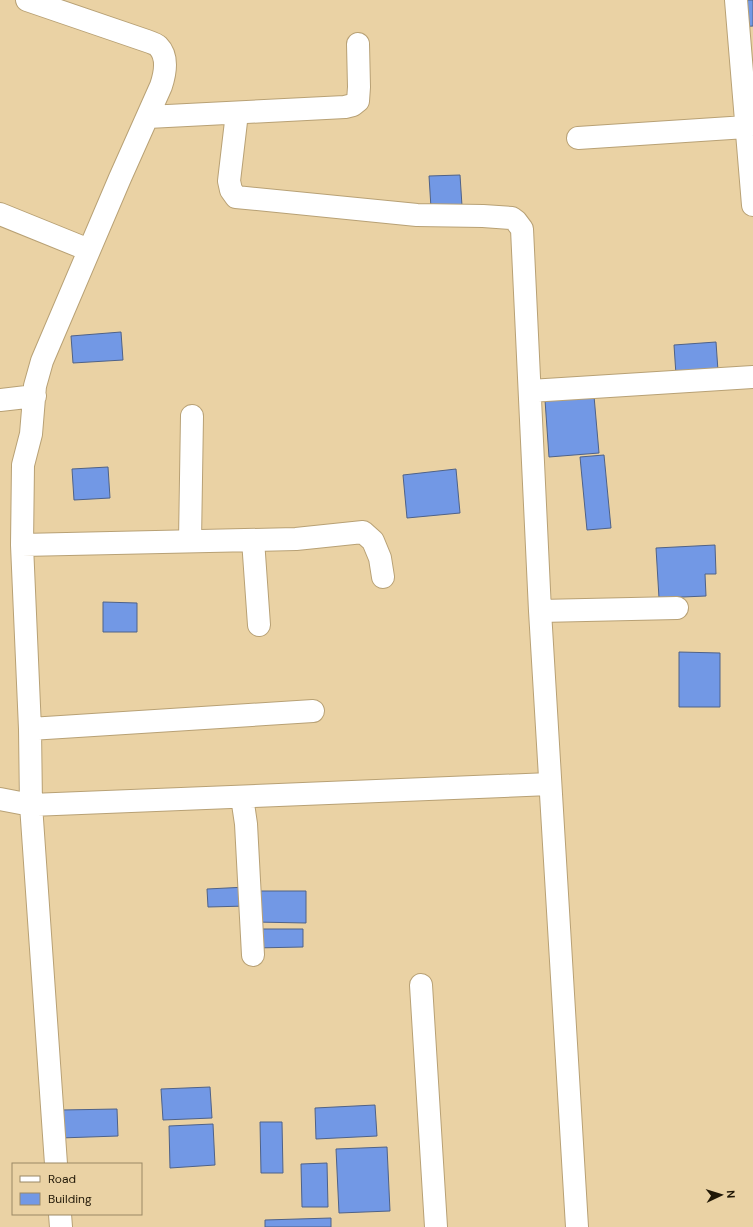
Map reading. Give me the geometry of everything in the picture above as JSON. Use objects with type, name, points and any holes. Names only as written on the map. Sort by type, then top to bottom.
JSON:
[{"type":"street","points":[[27,0],[158,46],[164,55],[166,65],[164,76],[148,117],[120,178],[42,361],[37,376],[31,434],[23,465],[22,546],[30,729],[31,805],[56,1163]]},
{"type":"street","points":[[736,0],[753,205]]},
{"type":"street","points":[[148,117],[345,107],[352,105],[358,101],[358,44]]},
{"type":"street","points":[[237,112],[229,181],[231,190],[236,198],[417,215],[512,218],[522,229],[540,611],[577,1227]]},
{"type":"street","points":[[578,138],[746,127]]},
{"type":"street","points":[[0,214],[89,250]]},
{"type":"street","points":[[530,391],[753,377]]},
{"type":"street","points":[[0,400],[35,396]]},
{"type":"street","points":[[190,541],[192,416]]},
{"type":"street","points":[[22,546],[253,540],[363,532],[373,541],[380,558],[383,577]]},
{"type":"street","points":[[253,540],[259,625]]},
{"type":"street","points":[[540,611],[677,608]]},
{"type":"street","points":[[30,729],[313,711]]},
{"type":"street","points":[[0,799],[31,805],[550,784]]},
{"type":"street","points":[[242,797],[246,824],[253,954]]},
{"type":"street","points":[[421,985],[436,1227]]},
{"type":"street","points":[[60,1215],[61,1227]]},
{"type":"building","points":[[737,0],[753,0],[753,26],[739,27]]},
{"type":"building","points":[[460,175],[462,206],[431,208],[429,176]]},
{"type":"building","points":[[121,332],[123,360],[73,363],[71,336]]},
{"type":"building","points":[[716,342],[718,371],[676,375],[674,345]]},
{"type":"building","points":[[594,396],[599,453],[549,457],[545,400]]},
{"type":"building","points":[[604,455],[611,528],[587,530],[580,457]]},
{"type":"building","points":[[108,467],[110,498],[74,500],[72,469]]},
{"type":"building","points":[[456,469],[460,513],[407,518],[403,475]]},
{"type":"building","points":[[715,545],[716,574],[705,574],[706,596],[659,598],[656,548]]},
{"type":"building","points":[[103,602],[137,603],[137,632],[103,632]]},
{"type":"building","points":[[679,652],[720,653],[720,707],[679,707]]},
{"type":"building","points":[[247,887],[247,906],[208,907],[207,889]]},
{"type":"building","points":[[256,891],[306,891],[306,923],[255,922]]},
{"type":"building","points":[[254,929],[303,929],[303,947],[254,948]]},
{"type":"building","points":[[210,1087],[212,1118],[163,1120],[161,1089]]},
{"type":"building","points":[[375,1105],[377,1136],[316,1139],[315,1108]]},
{"type":"building","points":[[117,1109],[118,1136],[60,1138],[62,1110]]},
{"type":"building","points":[[260,1122],[282,1122],[283,1173],[261,1173]]},
{"type":"building","points":[[213,1124],[215,1165],[170,1168],[169,1126]]},
{"type":"building","points":[[387,1147],[390,1211],[339,1213],[336,1149]]},
{"type":"building","points":[[327,1163],[328,1207],[302,1207],[301,1164]]},
{"type":"building","points":[[331,1218],[331,1227],[265,1227],[265,1220]]}]
